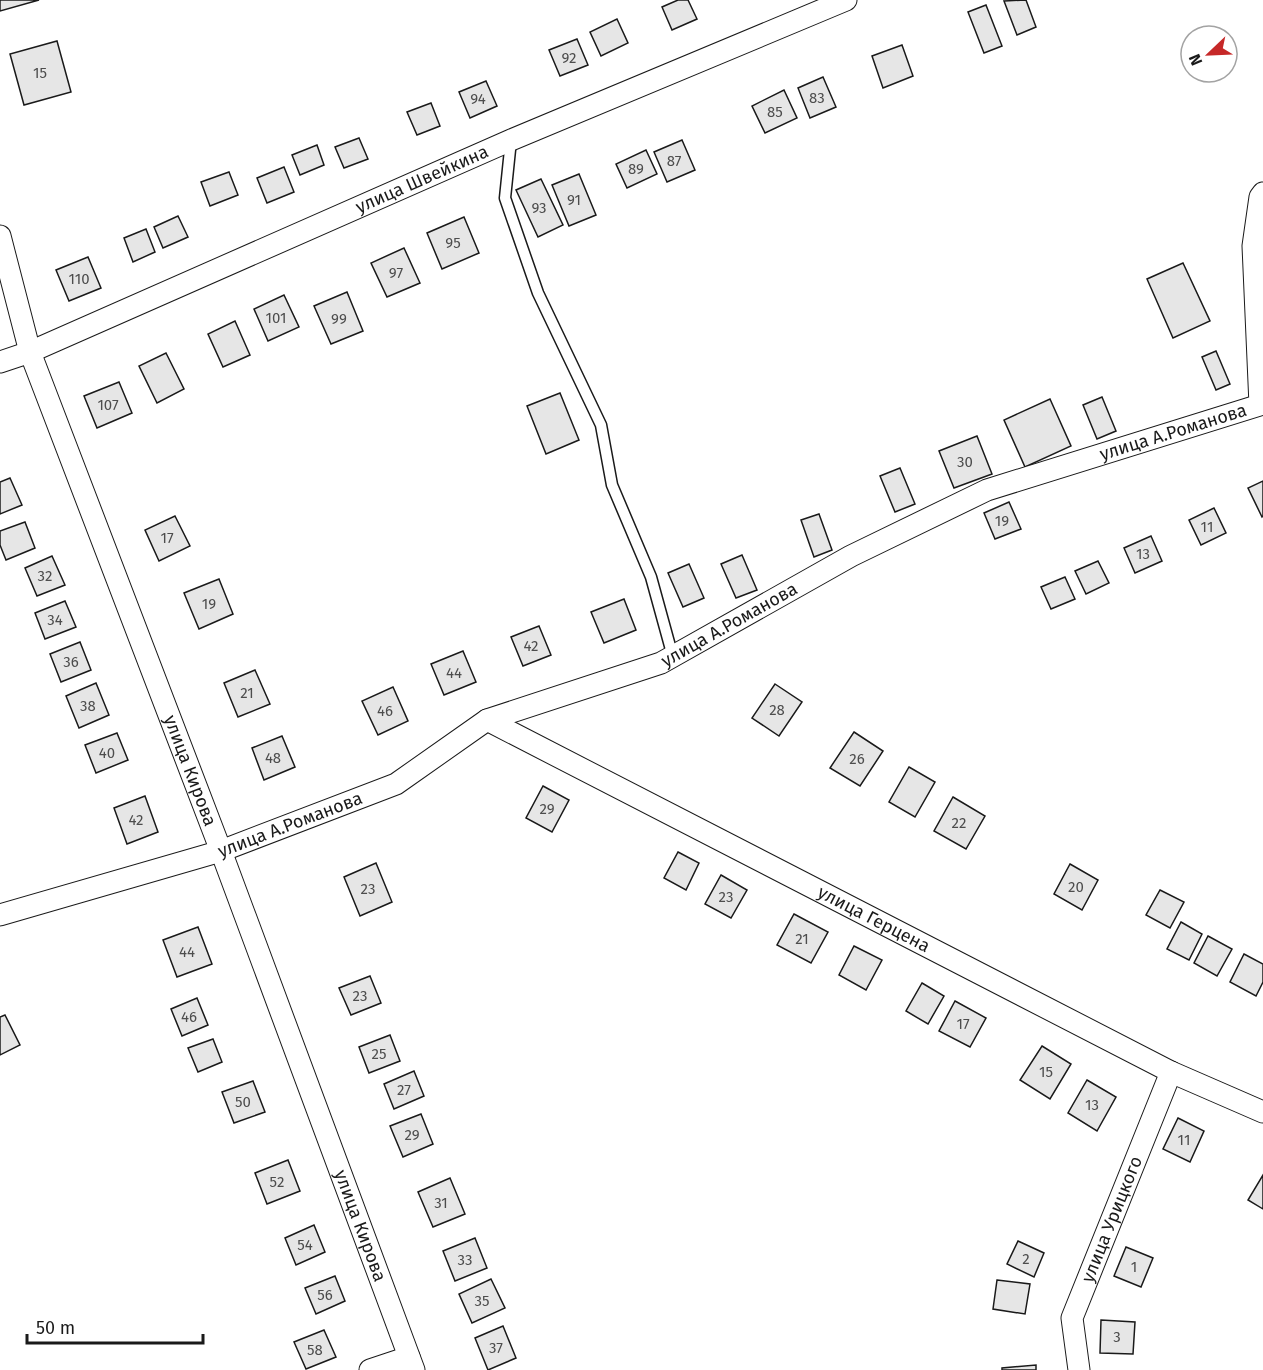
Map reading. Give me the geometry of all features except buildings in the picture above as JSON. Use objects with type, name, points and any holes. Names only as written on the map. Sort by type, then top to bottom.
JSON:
[{"type":"street","name":"улица Швейкина","points":[[0,362],[30,352],[511,140],[836,2]]},
{"type":"street","name":"улица А.Романова","points":[[0,915],[221,851],[396,784],[487,720],[661,663],[851,556],[987,490],[1260,405],[1258,255],[1260,197],[1263,193]]},
{"type":"street","name":"улица Кирова","points":[[0,236],[30,352],[221,851],[412,1363]]},
{"type":"street","name":"улица Герцена","points":[[487,720],[1171,1072],[1263,1112]]},
{"type":"street","name":"улица Урицкого","points":[[1079,1370],[1072,1317],[1171,1072]]},
{"type":"street","points":[[370,1370],[412,1363]]},
{"type":"lane","points":[[511,140],[505,198],[507,206],[538,293],[601,425],[612,485],[651,578],[673,657]]}]
